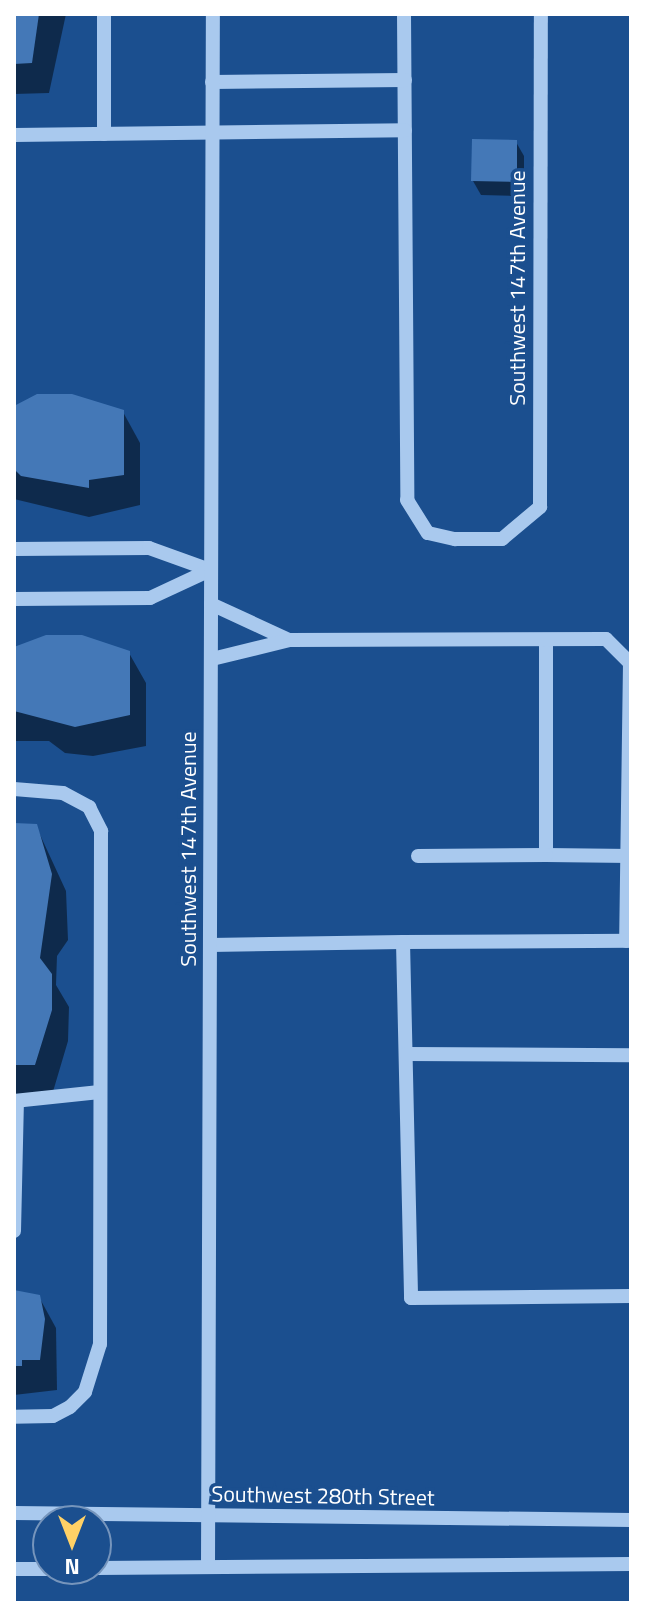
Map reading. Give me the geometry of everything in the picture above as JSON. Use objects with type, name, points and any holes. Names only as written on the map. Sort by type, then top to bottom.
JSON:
[{"type":"street","points":[[104,14],[104,134]]},
{"type":"street","name":"Southwest 147th Avenue","points":[[208,1567],[213,14]]},
{"type":"street","name":"Southwest 147th Avenue","points":[[404,14],[407,500],[428,533],[502,539],[540,507],[541,14]]},
{"type":"street","points":[[212,82],[405,80]]},
{"type":"street","points":[[14,135],[405,130]]},
{"type":"street","points":[[14,549],[149,548],[210,570]]},
{"type":"street","points":[[14,599],[150,598],[210,570]]},
{"type":"street","points":[[211,604],[290,640]]},
{"type":"street","points":[[210,945],[629,941],[630,663],[606,639],[290,640],[212,659]]},
{"type":"street","points":[[546,640],[546,855]]},
{"type":"street","points":[[14,789],[63,793],[89,807],[101,831],[95,1366],[70,1407],[53,1416],[14,1417]]},
{"type":"street","points":[[418,856],[629,856]]},
{"type":"street","points":[[403,942],[411,1298],[631,1296]]},
{"type":"street","points":[[406,1054],[631,1055]]},
{"type":"street","points":[[14,1231],[16,1101],[100,1092]]},
{"type":"street","name":"Southwest 280th Street","points":[[14,1513],[631,1520]]},
{"type":"street","points":[[112,1568],[631,1564]]},
{"type":"building","points":[[14,14],[39,14],[32,63],[14,64]]},
{"type":"building","points":[[472,139],[517,140],[517,182],[471,181]]},
{"type":"building","points":[[37,394],[72,394],[124,410],[124,475],[89,480],[89,488],[21,476],[14,469],[14,406]]},
{"type":"building","points":[[46,635],[82,635],[130,651],[130,715],[75,727],[14,711],[14,647]]},
{"type":"building","points":[[14,823],[37,824],[52,874],[40,958],[52,974],[52,1010],[35,1065],[14,1065]]},
{"type":"building","points":[[14,1290],[40,1295],[45,1319],[40,1360],[22,1360],[22,1366],[14,1366]]}]
